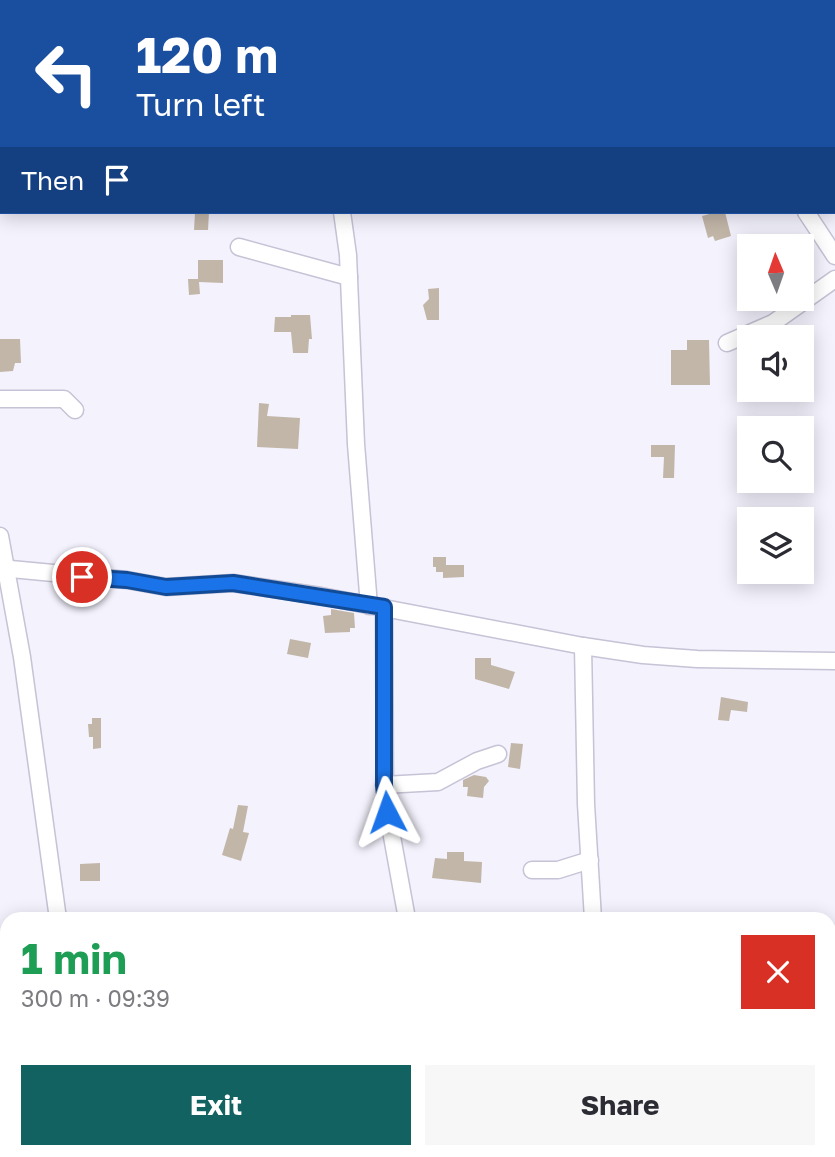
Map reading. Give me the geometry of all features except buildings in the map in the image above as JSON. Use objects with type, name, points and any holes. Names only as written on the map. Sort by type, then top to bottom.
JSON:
[{"type":"street","points":[[342,214],[349,277],[356,444],[377,607],[384,785],[394,860],[405,912]]},
{"type":"street","points":[[807,214],[835,256]]},
{"type":"street","points":[[239,247],[349,277]]},
{"type":"street","points":[[727,343],[773,323],[835,279]]},
{"type":"street","points":[[0,400],[64,400],[75,410]]},
{"type":"street","points":[[0,536],[57,912]]},
{"type":"street","points":[[4,569],[127,580],[166,587],[233,583],[583,646],[697,659],[835,661]]},
{"type":"street","points":[[583,646],[586,804],[593,912]]},
{"type":"street","points":[[384,785],[438,782],[477,761],[498,754]]},
{"type":"street","points":[[532,870],[558,870],[590,860]]},
{"type":"route","points":[[82,577],[127,580],[166,587],[211,582],[233,583],[384,607],[384,785],[387,812]]}]
